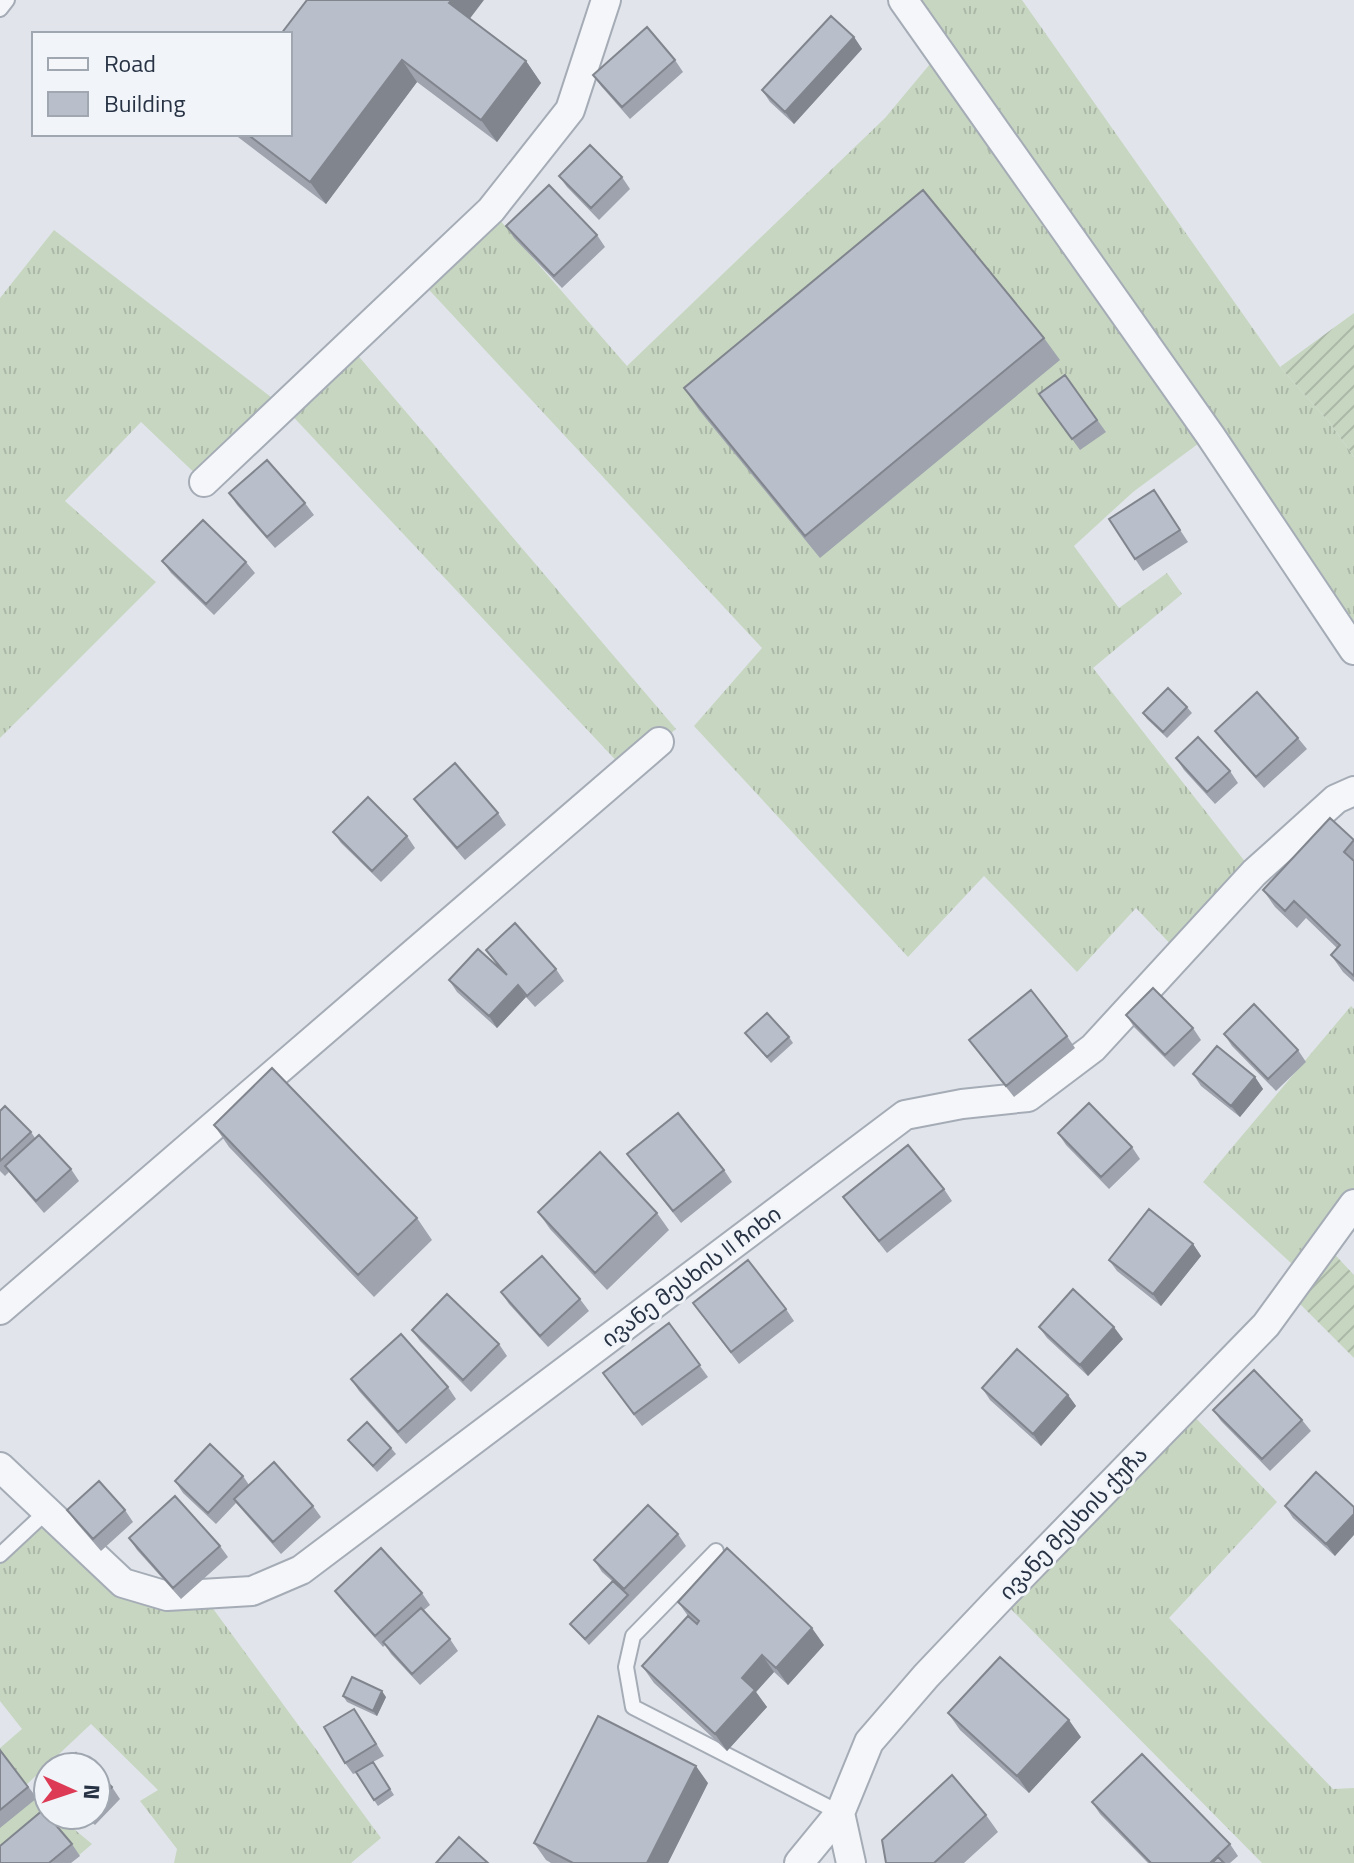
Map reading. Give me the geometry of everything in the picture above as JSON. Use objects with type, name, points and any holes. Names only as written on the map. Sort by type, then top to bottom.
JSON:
[{"type":"street","points":[[204,482],[491,210],[570,110],[606,0]]},
{"type":"street","points":[[903,0],[1210,435],[1354,650]]},
{"type":"street","points":[[0,1310],[659,742]]},
{"type":"street","name":"ივანე მესხის II ჩიხი","points":[[0,1467],[123,1583],[167,1596],[252,1591],[301,1570],[905,1115],[962,1104],[1028,1097],[1093,1048],[1254,873],[1336,799],[1354,791]]},
{"type":"street","name":"ივანე მესხის ქუჩა","points":[[799,1863],[840,1813],[869,1742],[1000,1598],[1266,1325],[1354,1204]]},
{"type":"street","points":[[840,1813],[851,1863]]},
{"type":"lane","points":[[0,9],[7,0]]},
{"type":"lane","points":[[0,1555],[47,1511]]},
{"type":"lane","points":[[716,1551],[633,1636],[626,1667],[633,1707],[840,1813]]},
{"type":"green space","points":[[903,0],[1022,0],[1280,367],[1330,423],[1354,457],[1354,650],[1210,435],[1133,492],[1074,546],[1119,608],[1167,573],[1182,594],[1093,668],[1254,873],[1180,954],[1136,908],[1077,972],[984,876],[908,957],[694,726],[762,648],[419,279],[491,210],[627,366],[885,118],[940,52]]},
{"type":"green space","points":[[54,230],[284,407],[204,482],[141,422],[65,501],[156,582],[0,738],[0,298]]},
{"type":"green space","points":[[1354,313],[1354,457],[1330,423],[1280,367]]},
{"type":"green space","points":[[349,345],[676,729],[625,770],[284,407]]},
{"type":"green space","points":[[1351,1006],[1354,1009],[1354,1204],[1303,1274],[1203,1182]]},
{"type":"green space","points":[[1325,1244],[1354,1275],[1354,1358],[1289,1293]]},
{"type":"green space","points":[[1185,1407],[1277,1502],[1169,1618],[1333,1789],[1354,1788],[1354,1863],[1262,1863],[1000,1598]]},
{"type":"green space","points":[[47,1511],[123,1583],[203,1595],[381,1838],[351,1863],[174,1863],[177,1849],[140,1801],[158,1790],[91,1724],[62,1751],[32,1751],[32,1779],[24,1787],[32,1794],[32,1831],[76,1831],[92,1844],[70,1863],[0,1863],[0,1748],[22,1729],[0,1701],[0,1555]]},
{"type":"building","points":[[307,0],[452,0],[449,3],[526,61],[481,120],[402,60],[310,182],[250,136],[292,136],[292,32],[283,32]]},
{"type":"building","points":[[831,16],[854,37],[785,112],[762,90]]},
{"type":"building","points":[[647,27],[675,60],[622,107],[593,75]]},
{"type":"building","points":[[590,145],[622,177],[591,208],[559,176]]},
{"type":"building","points":[[549,185],[597,235],[554,276],[506,226]]},
{"type":"building","points":[[923,190],[1044,338],[805,536],[684,388]]},
{"type":"building","points":[[1065,375],[1097,420],[1072,439],[1039,394]]},
{"type":"building","points":[[267,460],[305,503],[267,537],[229,493]]},
{"type":"building","points":[[1154,490],[1180,530],[1135,559],[1109,519]]},
{"type":"building","points":[[203,520],[246,562],[206,604],[162,561]]},
{"type":"building","points":[[1168,688],[1187,707],[1163,732],[1143,713]]},
{"type":"building","points":[[1257,692],[1298,738],[1256,777],[1215,731]]},
{"type":"building","points":[[1198,737],[1230,771],[1207,792],[1176,758]]},
{"type":"building","points":[[455,763],[498,813],[457,848],[414,799]]},
{"type":"building","points":[[368,797],[407,836],[372,871],[333,832]]},
{"type":"building","points":[[1330,818],[1354,840],[1344,852],[1354,861],[1354,976],[1331,955],[1340,945],[1294,901],[1285,911],[1263,890]]},
{"type":"building","points":[[515,923],[556,969],[527,996],[518,985],[489,1016],[449,980],[478,949],[507,975],[486,950]]},
{"type":"building","points":[[1153,988],[1193,1028],[1165,1055],[1126,1015]]},
{"type":"building","points":[[1031,990],[1067,1036],[1006,1086],[969,1040]]},
{"type":"building","points":[[1254,1004],[1298,1050],[1268,1079],[1224,1034]]},
{"type":"building","points":[[767,1013],[789,1037],[767,1057],[745,1033]]},
{"type":"building","points":[[1217,1046],[1255,1077],[1231,1106],[1193,1074]]},
{"type":"building","points":[[272,1068],[417,1218],[358,1275],[214,1125]]},
{"type":"building","points":[[1089,1103],[1132,1147],[1101,1177],[1058,1133]]},
{"type":"building","points":[[5,1106],[31,1132],[0,1161],[0,1111]]},
{"type":"building","points":[[678,1113],[724,1170],[673,1211],[627,1154]]},
{"type":"building","points":[[39,1135],[71,1169],[36,1201],[5,1166]]},
{"type":"building","points":[[908,1145],[944,1189],[879,1241],[843,1197]]},
{"type":"building","points":[[600,1152],[657,1213],[595,1273],[538,1212]]},
{"type":"building","points":[[1149,1209],[1193,1244],[1153,1294],[1109,1260]]},
{"type":"building","points":[[542,1256],[580,1299],[540,1336],[501,1292]]},
{"type":"building","points":[[748,1260],[786,1309],[731,1352],[693,1303]]},
{"type":"building","points":[[1073,1289],[1114,1327],[1080,1365],[1039,1327]]},
{"type":"building","points":[[447,1294],[499,1344],[463,1380],[412,1330]]},
{"type":"building","points":[[669,1323],[700,1365],[634,1414],[603,1373]]},
{"type":"building","points":[[401,1334],[448,1387],[398,1432],[351,1379]]},
{"type":"building","points":[[1017,1349],[1068,1395],[1033,1434],[982,1388]]},
{"type":"building","points":[[1254,1370],[1302,1420],[1262,1459],[1213,1410]]},
{"type":"building","points":[[367,1422],[391,1448],[373,1466],[348,1440]]},
{"type":"building","points":[[210,1444],[243,1476],[208,1513],[175,1481]]},
{"type":"building","points":[[274,1462],[313,1506],[273,1542],[234,1499]]},
{"type":"building","points":[[1316,1472],[1354,1507],[1354,1514],[1326,1544],[1285,1506]]},
{"type":"building","points":[[99,1481],[125,1510],[93,1539],[67,1510]]},
{"type":"building","points":[[175,1496],[220,1546],[173,1588],[129,1538]]},
{"type":"building","points":[[648,1505],[678,1534],[624,1589],[594,1560]]},
{"type":"building","points":[[381,1548],[422,1593],[375,1636],[335,1591]]},
{"type":"building","points":[[727,1548],[812,1628],[776,1668],[762,1655],[742,1678],[755,1690],[715,1734],[642,1666],[688,1616],[697,1624],[699,1621],[678,1602]]},
{"type":"building","points":[[613,1581],[628,1595],[585,1639],[570,1624]]},
{"type":"building","points":[[421,1608],[450,1639],[412,1674],[383,1642]]},
{"type":"building","points":[[1000,1657],[1069,1720],[1017,1776],[948,1713]]},
{"type":"building","points":[[352,1677],[382,1691],[373,1711],[343,1696]]},
{"type":"building","points":[[354,1709],[376,1744],[345,1763],[324,1727]]},
{"type":"building","points":[[598,1716],[696,1766],[647,1863],[573,1863],[534,1843]]},
{"type":"building","points":[[0,1750],[28,1787],[0,1810]]},
{"type":"building","points":[[1142,1754],[1230,1844],[1210,1863],[1151,1863],[1092,1802]]},
{"type":"building","points":[[373,1762],[390,1789],[374,1800],[356,1772]]},
{"type":"building","points":[[952,1775],[986,1815],[934,1863],[886,1863],[882,1840]]},
{"type":"building","points":[[32,1819],[32,1831],[61,1831],[72,1844],[49,1863],[0,1863],[0,1846]]},
{"type":"building","points":[[459,1837],[488,1863],[436,1863]]}]
